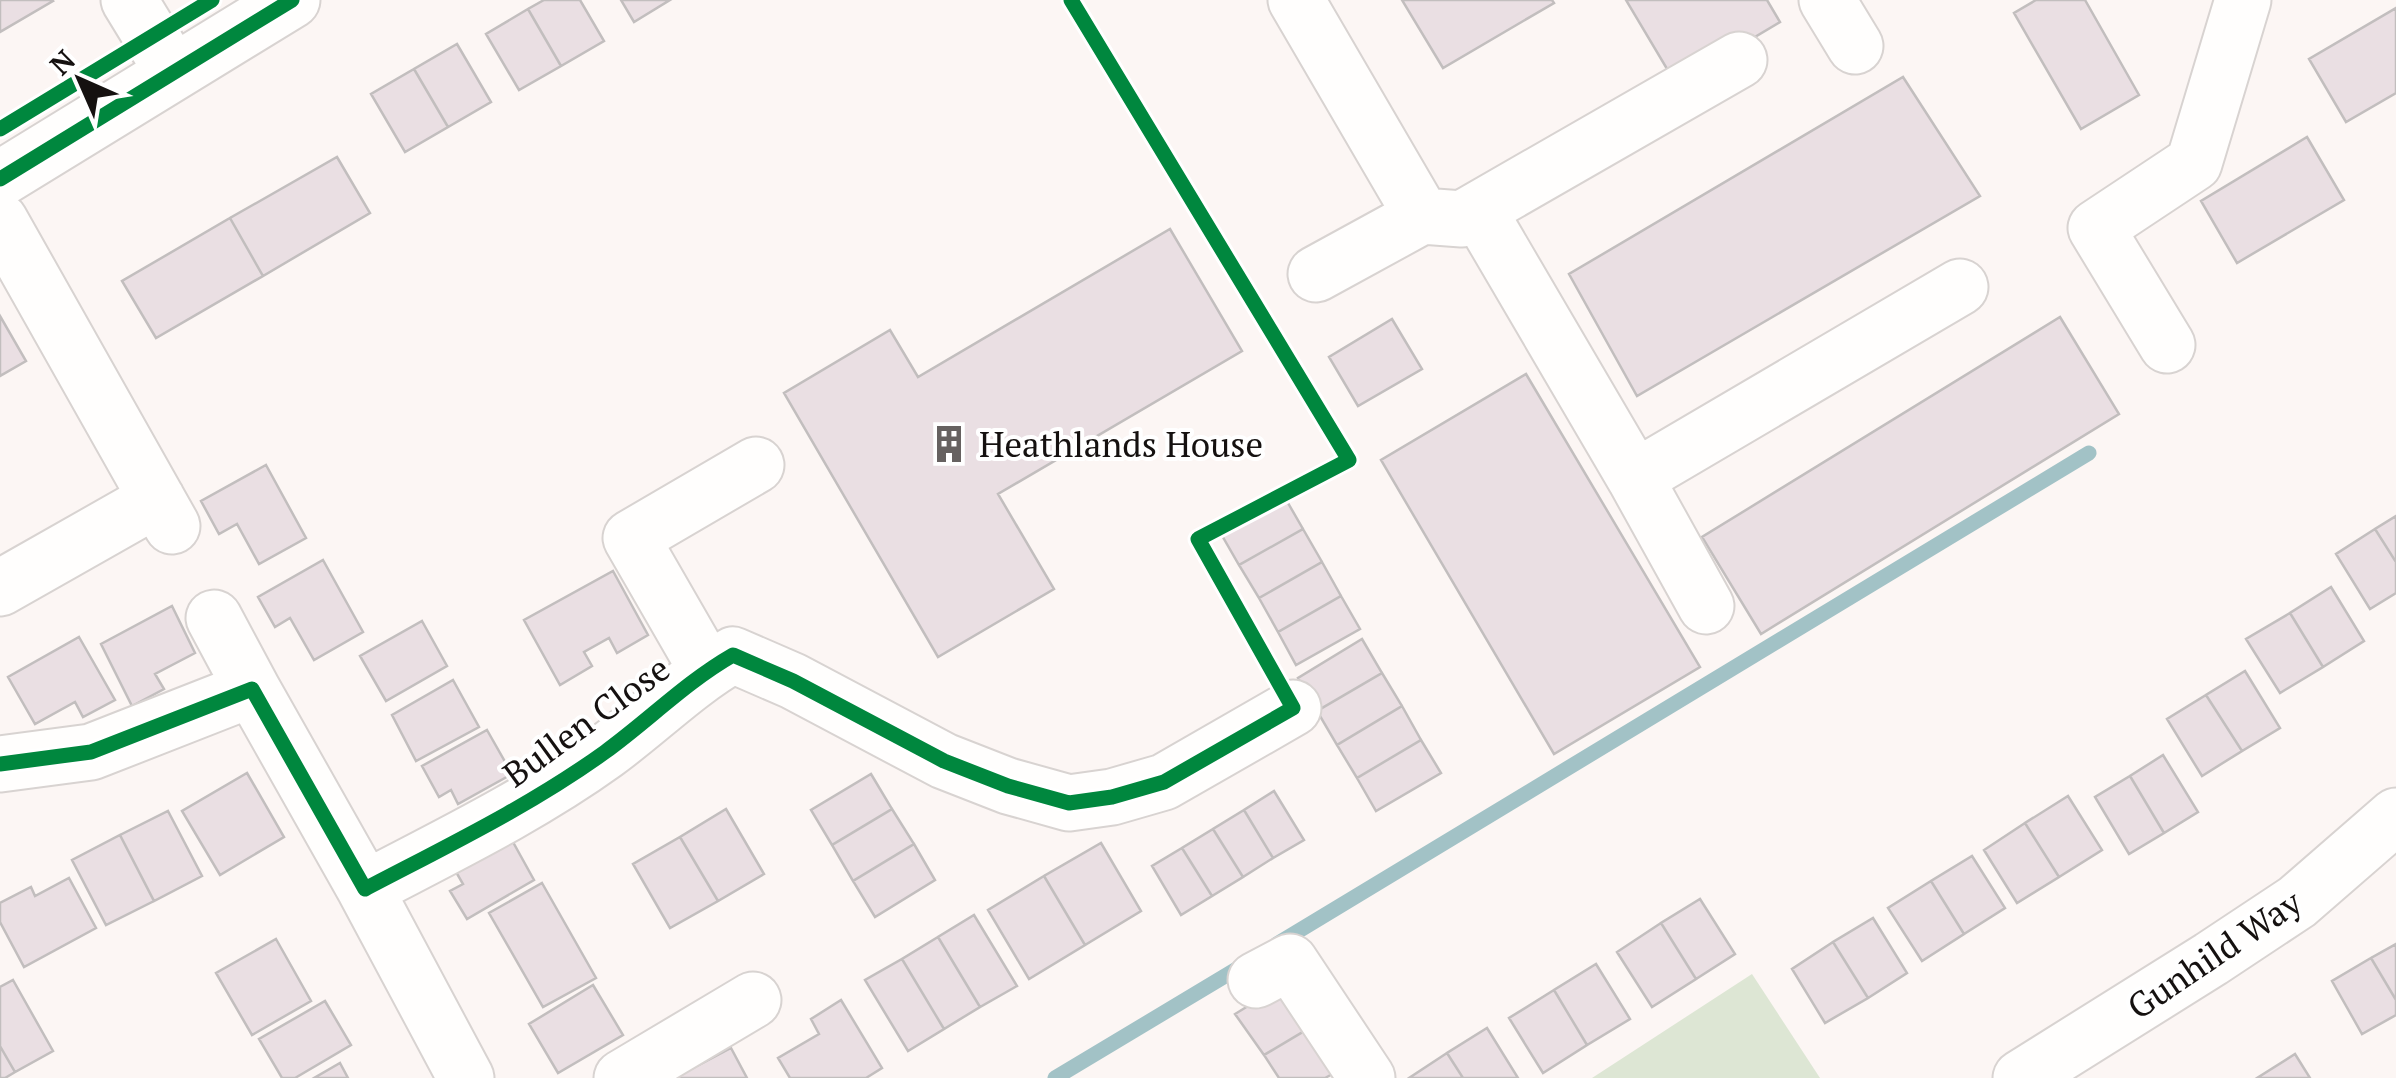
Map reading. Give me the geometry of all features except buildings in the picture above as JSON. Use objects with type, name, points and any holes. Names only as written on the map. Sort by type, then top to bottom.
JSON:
[{"type":"street","points":[[129,0],[173,72]]},
{"type":"street","points":[[0,179],[292,0]]},
{"type":"street","points":[[1296,0],[1422,216]]},
{"type":"street","points":[[1827,0],[1854,46]]},
{"type":"street","points":[[2167,344],[2096,228],[2194,162],[2244,0]]},
{"type":"street","points":[[1316,274],[1422,216],[1462,219],[1739,60]]},
{"type":"street","points":[[1478,210],[1706,606]]},
{"type":"street","points":[[0,221],[165,512],[0,588]]},
{"type":"street","points":[[1635,478],[1960,287]]},
{"type":"street","points":[[707,670],[631,538],[756,465]]},
{"type":"street","points":[[214,618],[466,1078]]},
{"type":"street","name":"Bullen Close","points":[[365,888],[496,821],[605,752],[707,670],[733,655],[793,681],[944,760],[1008,786],[1069,803],[1112,797],[1164,782],[1294,708]]},
{"type":"street","points":[[0,764],[92,752],[252,689]]},
{"type":"street","name":"Gunhild Way","points":[[2034,1075],[2297,902],[2396,816]]},
{"type":"street","points":[[1256,980],[1290,962],[1367,1078]]},
{"type":"street","points":[[622,1078],[753,1000]]},
{"type":"green space","points":[[1752,974],[1820,1078],[1592,1078]]},
{"type":"waterway","points":[[1277,944],[2089,453]]},
{"type":"waterway","points":[[1055,1078],[1245,964]]},
{"type":"cycle path","points":[[0,129],[212,0]]},
{"type":"cycle path","points":[[0,179],[292,0]]},
{"type":"cycle path","points":[[0,764],[91,752],[252,689],[365,889],[488,825],[577,772],[733,655],[793,681],[944,761],[1008,786],[1069,803],[1112,797],[1164,782],[1293,708],[1198,539],[1349,460],[1071,0]]},
{"type":"place","name":"Heathlands House","points":[[949,444]]}]
